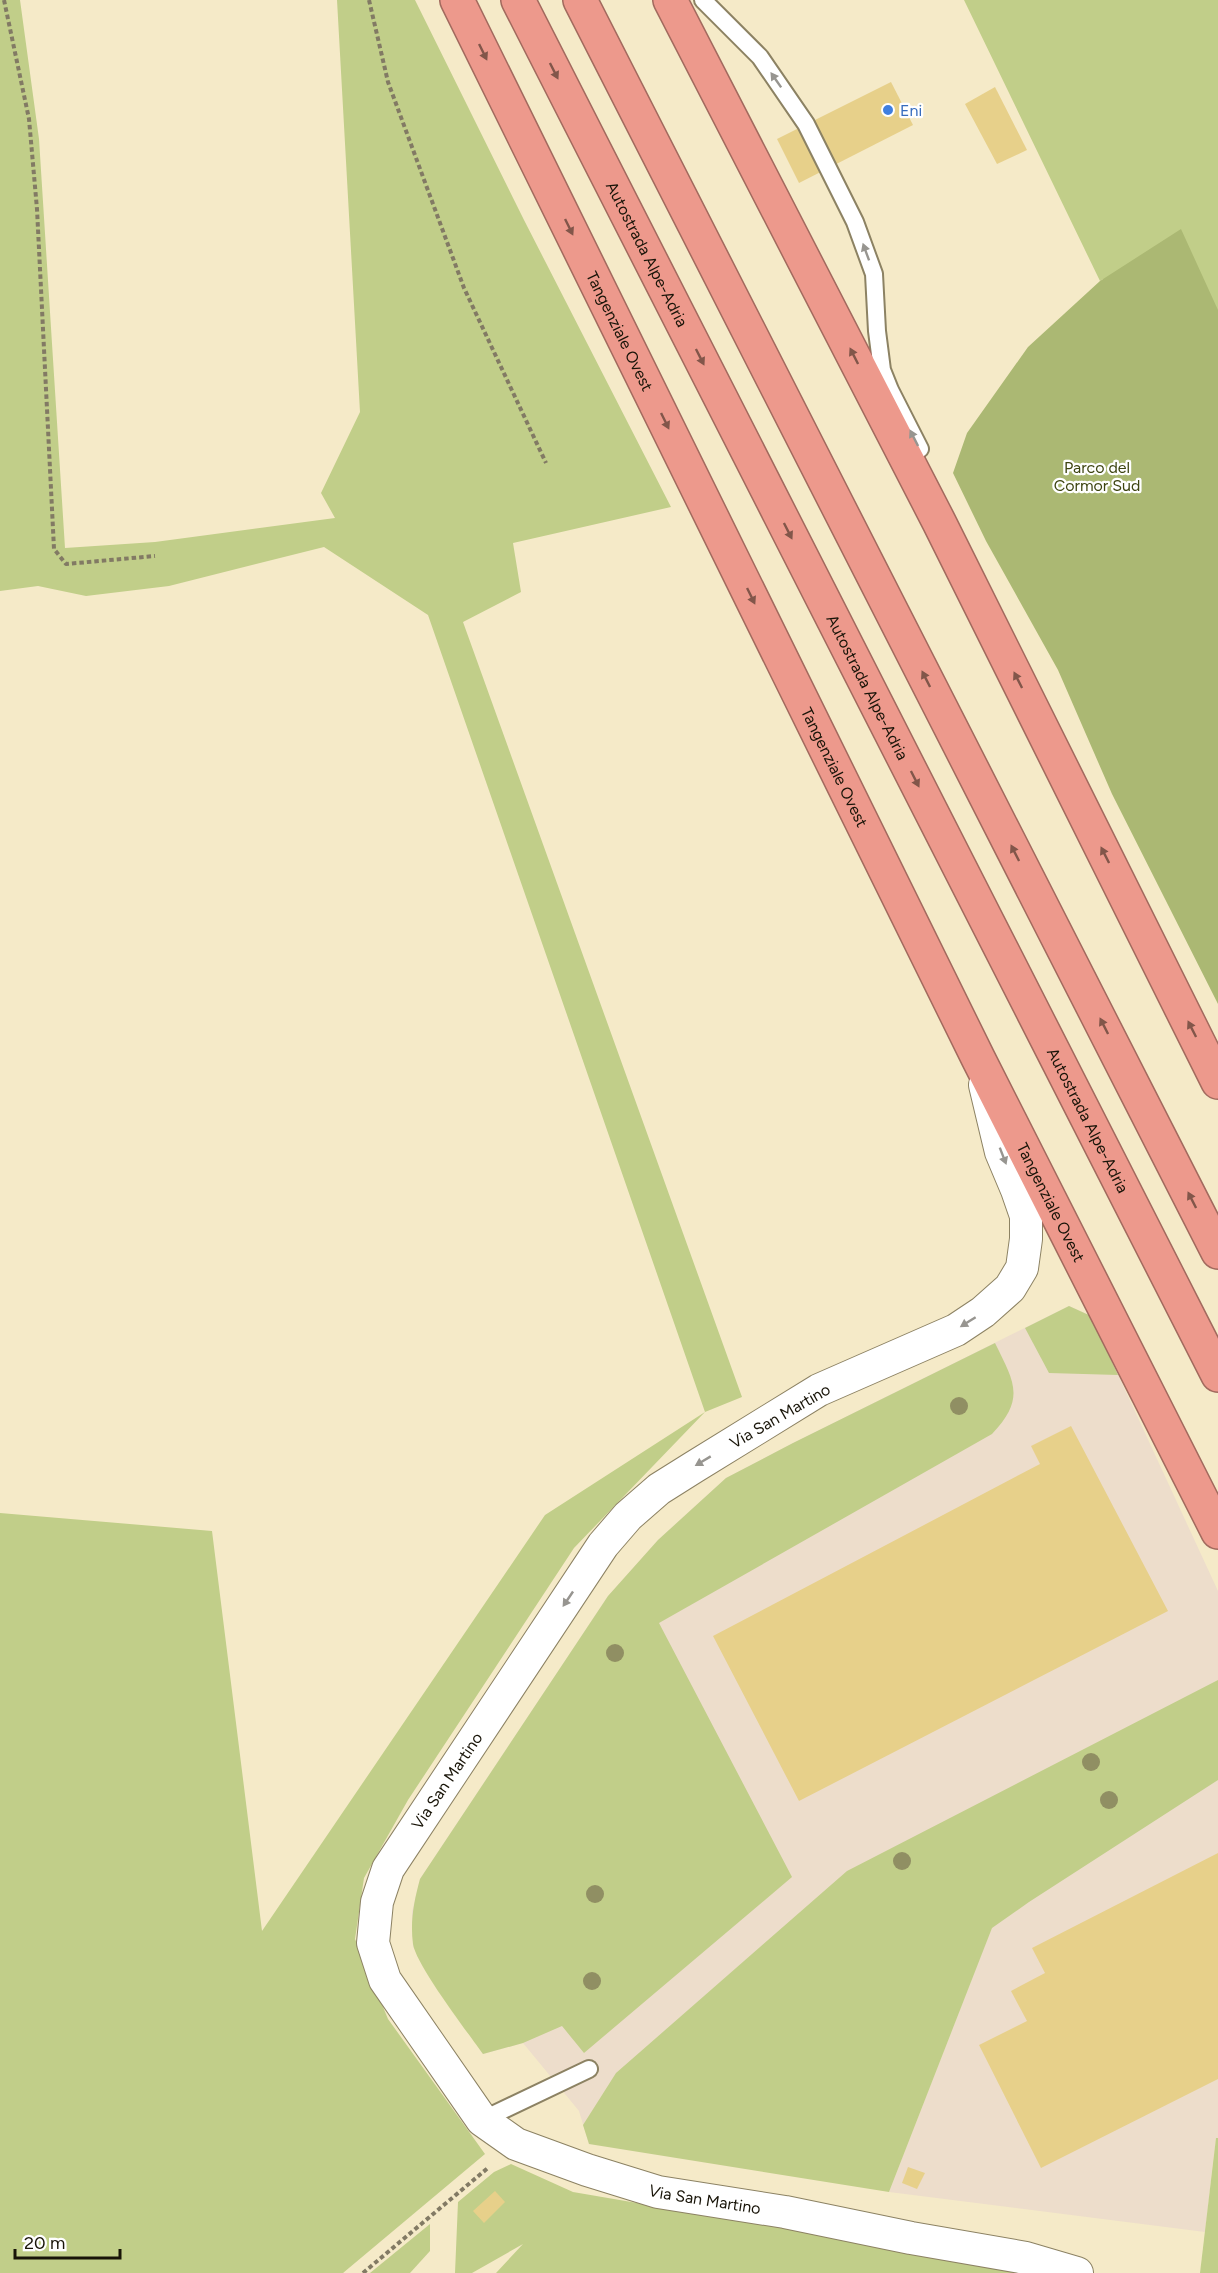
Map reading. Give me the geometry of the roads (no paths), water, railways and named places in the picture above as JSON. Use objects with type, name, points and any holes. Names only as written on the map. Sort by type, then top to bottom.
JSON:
[{"type":"highway","name":"Tangenziale Ovest","points":[[457,0],[978,1058],[1218,1532]]},
{"type":"highway","name":"Autostrada Alpe-Adria","points":[[518,0],[1218,1375]]},
{"type":"highway","points":[[580,0],[1218,1252]]},
{"type":"highway","points":[[670,0],[982,608],[1218,1082]]},
{"type":"street","name":"Via San Martino","points":[[978,1058],[1001,1152],[1026,1216],[1022,1268],[1010,1288],[983,1312],[956,1330],[819,1390],[659,1489],[628,1516],[603,1545],[388,1869],[377,1902],[373,1943],[385,1980],[482,2120],[516,2144],[587,2170],[658,2192],[785,2212],[910,2238],[1026,2258],[1077,2273]]},
{"type":"lane","points":[[703,0],[760,57],[806,124],[855,222],[873,274],[882,370],[965,540],[982,608]]},
{"type":"lane","points":[[482,2120],[589,2069]]},
{"type":"place","name":"Eni","points":[[888,110]]},
{"type":"park label","name":"Parco del Cormor Sud","points":[[1097,476]]}]
